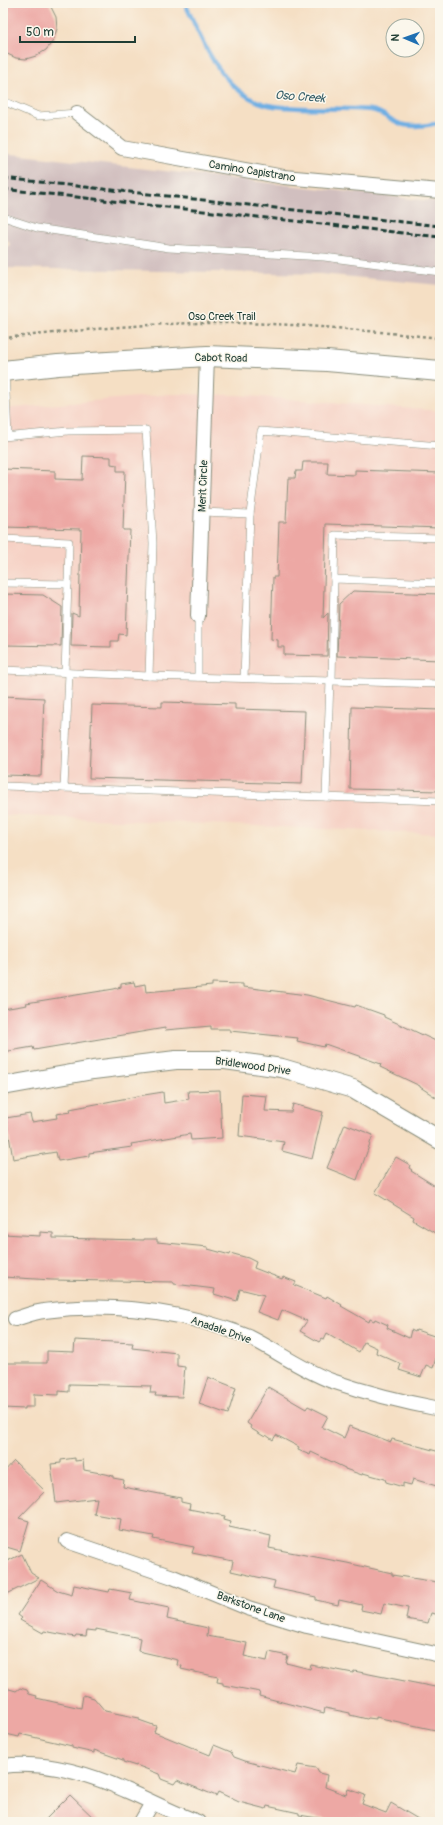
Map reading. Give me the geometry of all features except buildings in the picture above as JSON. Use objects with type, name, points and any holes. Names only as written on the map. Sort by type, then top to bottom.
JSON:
[{"type":"main road","name":"Cabot Road","points":[[4,371],[58,365],[207,356],[327,361],[440,370]]},
{"type":"street","name":"Camino Capistrano","points":[[77,113],[122,148],[284,177],[440,192]]},
{"type":"street","name":"Merit Circle","points":[[198,616],[207,356]]},
{"type":"street","name":"Bridlewood Drive","points":[[3,1086],[93,1070],[176,1060],[225,1060],[282,1068],[353,1089],[440,1140]]},
{"type":"street","name":"Anadale Drive","points":[[16,1319],[43,1311],[74,1308],[124,1309],[166,1313],[201,1321],[248,1336],[287,1359],[331,1380],[388,1398],[440,1409]]},
{"type":"street","name":"Barkstone Lane","points":[[67,1541],[173,1577],[248,1608],[307,1626],[440,1655]]},
{"type":"street","points":[[3,1766],[22,1764],[56,1768],[93,1777],[198,1822]]},
{"type":"street","points":[[141,1822],[152,1803]]},
{"type":"lane","points":[[3,101],[38,116],[77,113]]},
{"type":"lane","points":[[3,217],[37,228],[169,248],[324,257],[440,272]]},
{"type":"lane","points":[[4,371],[6,436],[68,431],[146,430],[153,543],[149,676]]},
{"type":"lane","points":[[244,678],[250,514],[261,431],[440,446]]},
{"type":"lane","points":[[202,512],[250,514]]},
{"type":"lane","points":[[326,797],[335,535],[440,538]]},
{"type":"lane","points":[[3,539],[69,542],[64,788]]},
{"type":"lane","points":[[334,579],[440,583]]},
{"type":"lane","points":[[3,583],[68,584]]},
{"type":"lane","points":[[198,616],[198,677]]},
{"type":"lane","points":[[3,670],[149,676],[440,684]]},
{"type":"lane","points":[[3,786],[440,801]]},
{"type":"path","name":"Oso Creek Trail","points":[[3,338],[117,327],[226,323],[348,330],[440,338]]},
{"type":"shaded area","points":[[3,153],[440,202],[440,285],[320,274],[3,268],[3,253],[10,244],[3,234]]},
{"type":"shaded area","points":[[171,394],[238,395],[440,411],[440,834],[3,815],[3,409]]},
{"type":"waterway","name":"Oso Creek","points":[[185,3],[199,35],[218,67],[229,81],[242,93],[257,101],[274,106],[286,107],[371,110],[378,112],[398,123],[408,126],[430,125],[440,122]]},
{"type":"railway","points":[[3,178],[440,226]]},
{"type":"railway","points":[[3,189],[440,237]]}]
